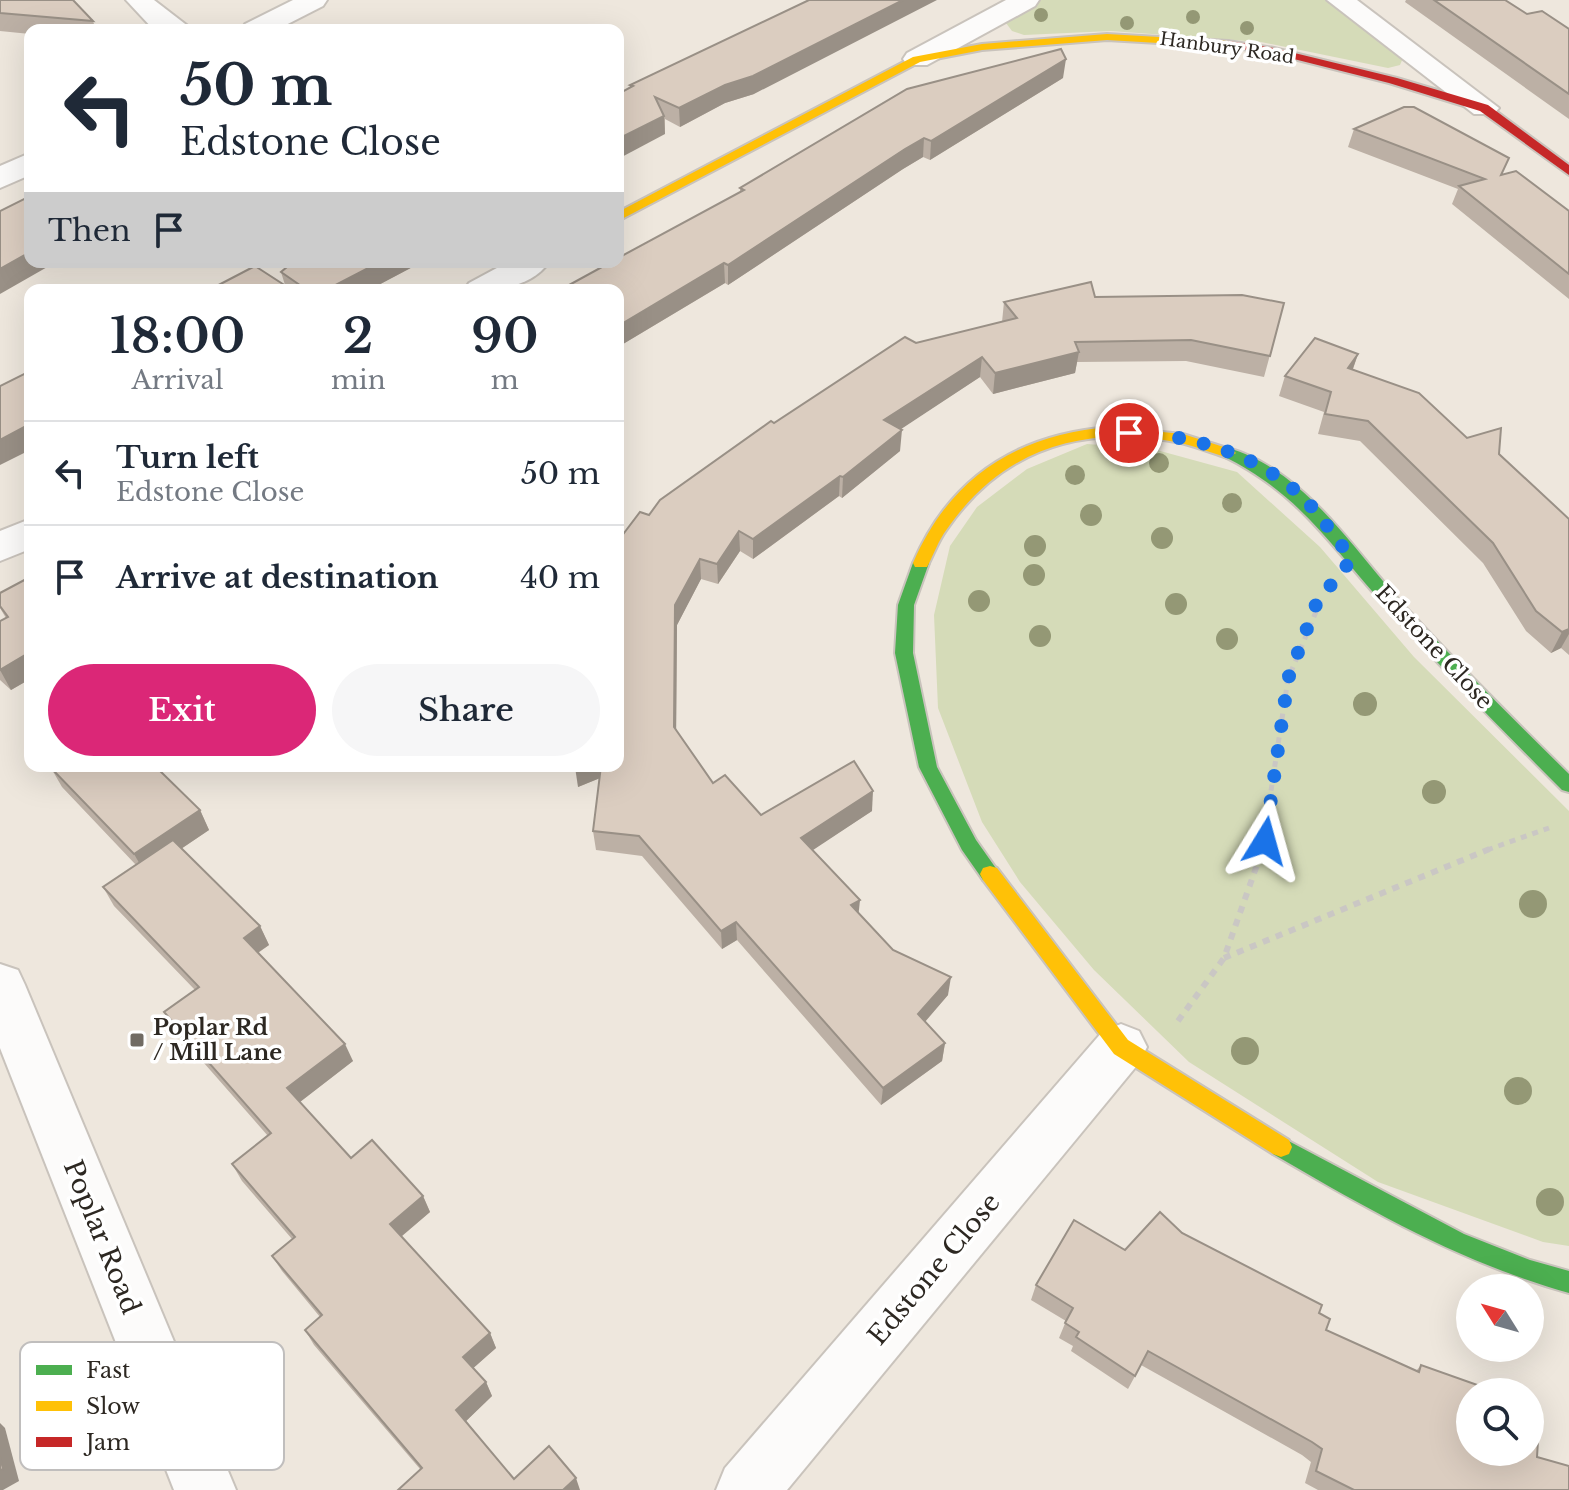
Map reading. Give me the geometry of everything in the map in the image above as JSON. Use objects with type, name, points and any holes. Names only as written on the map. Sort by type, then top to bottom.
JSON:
[{"type":"street","points":[[139,0],[165,24]]},
{"type":"street","points":[[267,24],[314,0]]},
{"type":"street","name":"Hanbury Road","points":[[624,214],[1026,0]]},
{"type":"street","name":"Hanbury Road","points":[[1340,0],[1569,171]]},
{"type":"street","name":"Hanbury Road","points":[[917,59],[982,47],[1107,37],[1213,42],[1333,64],[1484,108]]},
{"type":"street","points":[[0,179],[24,165]]},
{"type":"street","points":[[492,284],[522,268]]},
{"type":"street","name":"Edstone Close","points":[[1569,785],[1464,681],[1352,559],[1308,502],[1263,467],[1209,445],[1155,434],[1102,433],[1039,444],[986,476],[947,516],[925,550],[906,605],[904,653],[928,767],[969,845],[1049,956],[1134,1056],[1222,1113],[1430,1233],[1528,1272],[1569,1282]]},
{"type":"street","points":[[0,548],[24,535]]},
{"type":"street","name":"Poplar Road","points":[[0,985],[145,1342]]},
{"type":"street","name":"Edstone Close","points":[[747,1490],[1134,1056]]},
{"type":"street","name":"Poplar Road","points":[[197,1470],[205,1490]]},
{"type":"path","points":[[1134,1056],[1224,958],[1265,841],[1288,679],[1317,602],[1352,559]]},
{"type":"path","points":[[1224,958],[1439,867],[1555,827]]},
{"type":"green space","points":[[1041,0],[1328,0],[1403,58],[1400,65],[1388,68],[1261,42],[1111,31],[1024,35],[1012,31],[1006,23],[1009,17]]},
{"type":"green space","points":[[1087,444],[1153,449],[1237,472],[1320,547],[1414,657],[1569,811],[1569,1246],[1543,1242],[1378,1182],[1189,1062],[1094,970],[1020,882],[982,822],[938,708],[934,615],[950,546],[977,507],[1027,469]]},
{"type":"building","points":[[0,0],[73,0],[93,21],[0,13]]},
{"type":"building","points":[[809,0],[903,0],[753,76],[725,85],[679,108],[655,97],[664,116],[624,136],[624,91],[633,86],[630,85]]},
{"type":"building","points":[[1434,0],[1505,0],[1527,14],[1542,11],[1569,29],[1569,94]]},
{"type":"building","points":[[1061,49],[1066,59],[931,141],[924,138],[905,149],[728,265],[724,263],[624,322],[624,284],[571,284],[600,268],[624,268],[624,255],[744,190],[740,188],[907,89]]},
{"type":"building","points":[[1404,107],[1414,107],[1509,158],[1501,175],[1516,171],[1569,211],[1569,274],[1459,186],[1485,179],[1354,129]]},
{"type":"building","points":[[24,199],[24,255],[0,269],[0,211]]},
{"type":"building","points":[[251,268],[258,268],[283,284],[220,284]]},
{"type":"building","points":[[286,268],[368,268],[338,284],[298,284],[281,272]]},
{"type":"building","points":[[1091,282],[1095,297],[1242,295],[1284,303],[1270,356],[1191,340],[1075,342],[1079,352],[995,373],[982,357],[884,420],[902,430],[843,477],[840,476],[753,539],[739,531],[717,564],[700,559],[675,605],[674,727],[713,783],[725,775],[761,815],[854,761],[873,791],[801,838],[860,900],[851,905],[893,950],[951,977],[918,1014],[945,1043],[883,1088],[736,922],[721,931],[639,836],[593,831],[600,772],[624,772],[624,533],[640,512],[649,515],[660,500],[771,421],[774,423],[905,337],[916,343],[1017,318],[1004,302]]},
{"type":"building","points":[[1315,338],[1358,354],[1348,368],[1419,393],[1467,438],[1501,428],[1499,454],[1569,519],[1569,629],[1562,632],[1536,611],[1493,543],[1368,421],[1325,414],[1331,392],[1285,376]]},
{"type":"building","points":[[24,374],[24,427],[0,440],[0,386]]},
{"type":"building","points":[[24,580],[24,656],[0,670],[0,621],[8,617],[0,606],[0,593]]},
{"type":"building","points":[[55,772],[161,772],[200,810],[134,854]]},
{"type":"building","points":[[173,840],[260,926],[244,938],[345,1044],[287,1088],[351,1158],[372,1140],[423,1196],[390,1224],[490,1333],[463,1357],[486,1382],[456,1410],[514,1479],[549,1446],[576,1478],[563,1490],[398,1490],[422,1468],[305,1330],[322,1315],[272,1256],[295,1237],[232,1164],[271,1133],[164,1012],[199,987],[103,887]]},
{"type":"building","points":[[1160,1212],[1182,1233],[1322,1305],[1319,1313],[1330,1319],[1326,1330],[1419,1372],[1421,1365],[1458,1378],[1456,1466],[1544,1466],[1544,1459],[1569,1466],[1569,1490],[1354,1490],[1316,1471],[1322,1449],[1312,1442],[1148,1351],[1135,1376],[1076,1337],[1079,1332],[1065,1323],[1073,1308],[1036,1285],[1074,1220],[1125,1250]]},
{"type":"traffic: fast","points":[[1228,453],[1256,466],[1300,499],[1413,625],[1569,785]]},
{"type":"traffic: fast","points":[[921,563],[906,605],[904,653],[928,767],[969,845],[990,874]]},
{"type":"traffic: fast","points":[[1281,1147],[1385,1207],[1456,1242],[1492,1258],[1569,1282]]},
{"type":"traffic: slow","points":[[624,214],[917,59],[982,47],[1107,37],[1228,44]]},
{"type":"traffic: slow","points":[[921,563],[939,527],[969,492],[1004,462],[1040,444],[1086,434],[1135,432],[1183,439],[1228,453]]},
{"type":"traffic: slow","points":[[990,874],[1121,1047],[1281,1147]]},
{"type":"traffic: jam","points":[[1228,44],[1274,51],[1393,80],[1484,108],[1569,171]]},
{"type":"place","name":"Poplar Rd / Mill Lane","points":[[137,1040]]},
{"type":"route","points":[[1129,433],[1155,434],[1209,445],[1263,467],[1308,502],[1352,559],[1317,602],[1288,679],[1265,841]]}]
